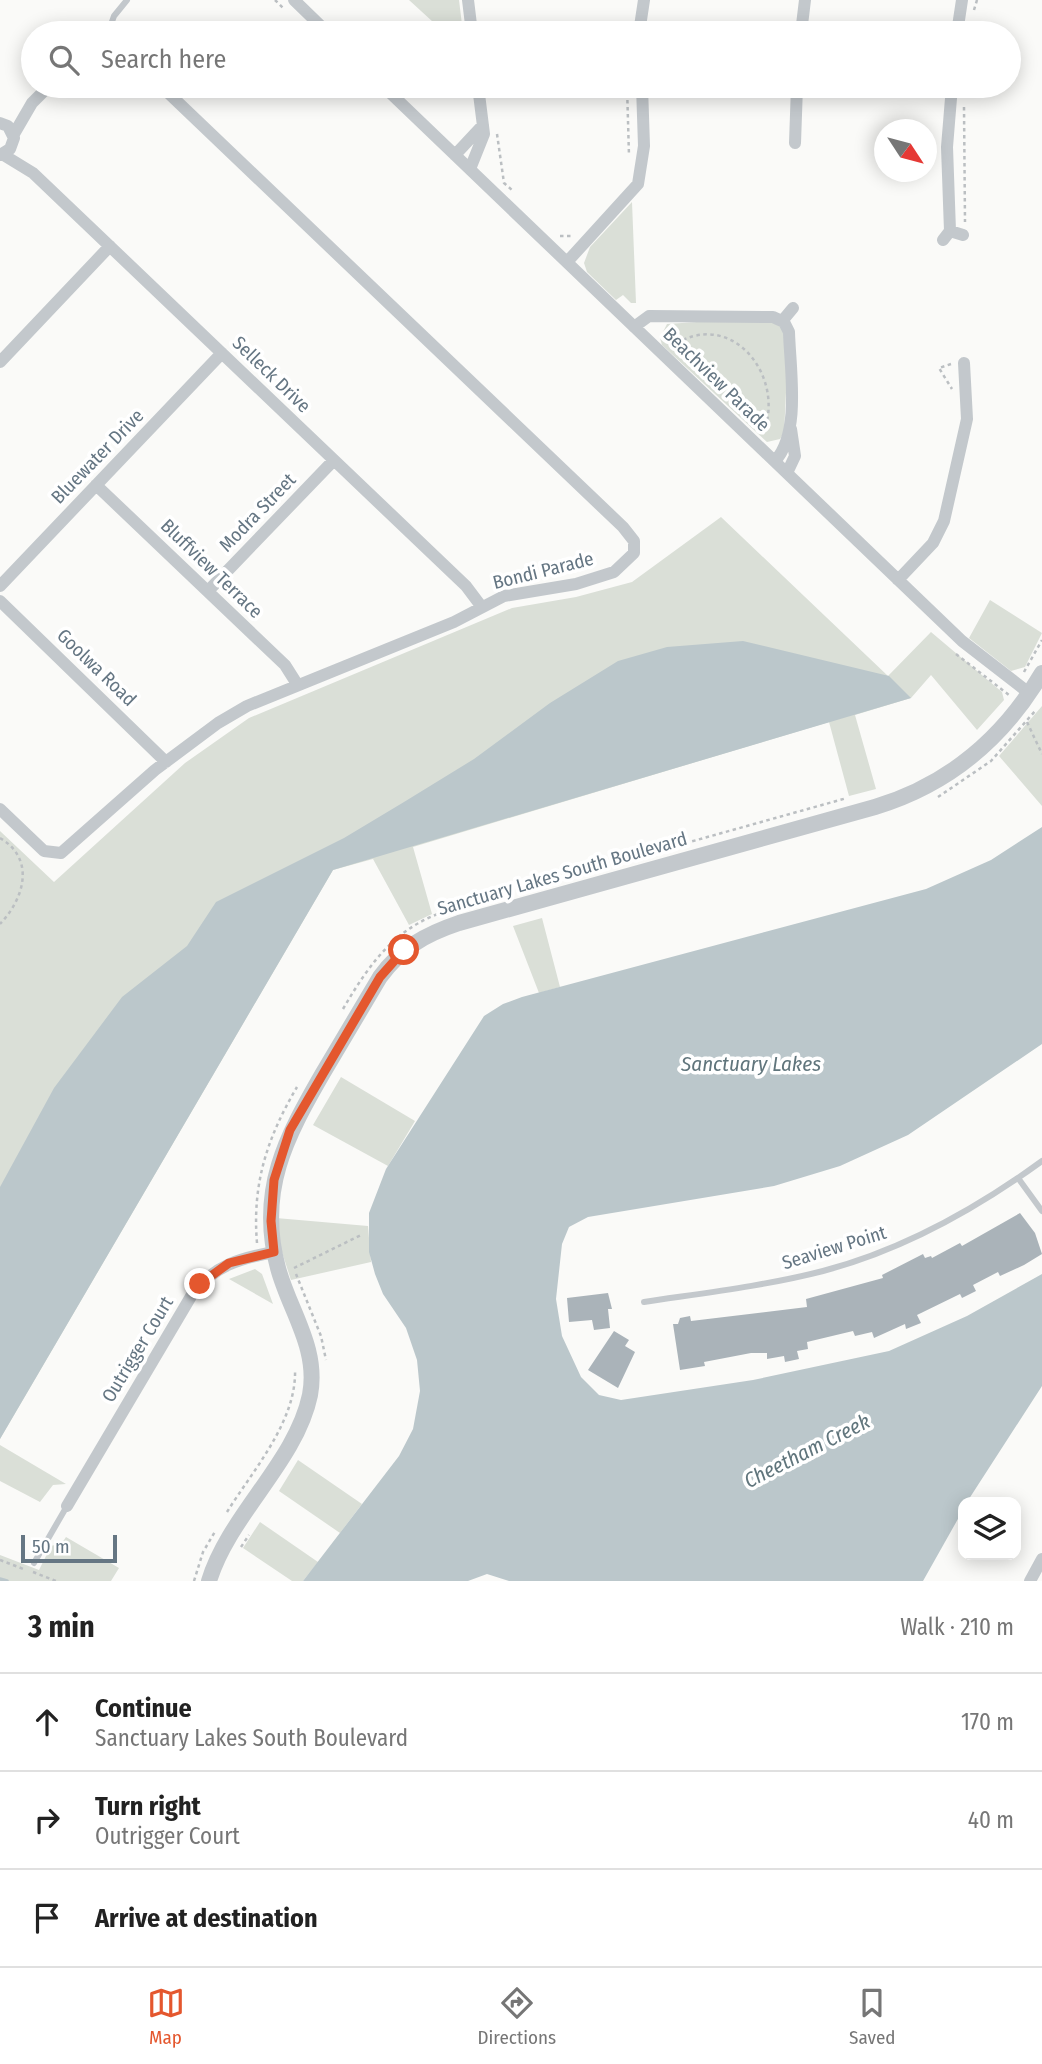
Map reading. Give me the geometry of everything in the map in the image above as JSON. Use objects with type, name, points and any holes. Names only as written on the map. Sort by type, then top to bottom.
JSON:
[{"type":"street","points":[[294,0],[316,21]]},
{"type":"street","points":[[468,0],[471,21]]},
{"type":"street","points":[[641,21],[644,0]]},
{"type":"street","points":[[802,21],[805,0]]},
{"type":"street","points":[[959,21],[962,0]]},
{"type":"street","points":[[0,123],[37,98]]},
{"type":"street","name":"Bondi Parade","points":[[0,809],[44,851],[61,853],[166,762],[218,723],[297,684],[454,622],[481,606],[504,597],[576,584],[614,572],[634,553],[634,541],[623,527],[174,98]]},
{"type":"street","name":"Beachview Parade","points":[[396,98],[962,641],[1029,694]]},
{"type":"street","points":[[470,169],[483,142],[480,98]]},
{"type":"street","points":[[567,262],[638,184],[644,146],[642,98]]},
{"type":"street","points":[[795,144],[797,98]]},
{"type":"street","points":[[951,98],[947,147],[947,236],[963,235]]},
{"type":"street","points":[[14,137],[32,103]]},
{"type":"street","name":"Selleck Drive","points":[[0,123],[8,126],[33,173]]},
{"type":"street","points":[[455,155],[483,125]]},
{"type":"street","name":"Selleck Drive","points":[[14,137],[10,149],[1,155],[33,173],[466,586],[481,606]]},
{"type":"street","points":[[0,362],[110,246]]},
{"type":"street","points":[[783,320],[793,309]]},
{"type":"street","points":[[645,337],[654,325],[671,315]]},
{"type":"street","points":[[634,327],[649,316],[773,317],[783,320],[789,332],[791,429],[795,456],[787,473]]},
{"type":"street","name":"Bluewater Drive","points":[[0,586],[222,353]]},
{"type":"street","points":[[898,580],[933,543],[944,521],[966,429],[964,363]]},
{"type":"street","points":[[775,461],[786,448],[791,429]]},
{"type":"street","name":"Modra Street","points":[[208,592],[334,460]]},
{"type":"street","name":"Bluffview Terrace","points":[[96,485],[285,664],[297,684]]},
{"type":"street","name":"Goolwa Road","points":[[0,601],[166,762]]},
{"type":"street","name":"Sanctuary Lakes South Boulevard","points":[[209,1581],[221,1552],[301,1422],[310,1394],[309,1351],[266,1253],[277,1167],[290,1130],[380,977],[414,942],[459,923],[902,798],[927,787],[968,761],[999,732],[1042,673]]},
{"type":"street","name":"Outrigger Court","points":[[67,1506],[192,1293],[217,1269],[266,1253]]},
{"type":"street","points":[[1030,1581],[1042,1559]]},
{"type":"lane","points":[[112,21],[128,0]]},
{"type":"lane","name":"Seaview Point","points":[[644,1302],[759,1285],[865,1257],[950,1220],[1042,1161]]},
{"type":"lane","points":[[1018,1178],[1042,1211]]},
{"type":"lane","points":[[34,1563],[67,1506]]},
{"type":"path","points":[[627,98],[627,166]]},
{"type":"path","points":[[963,235],[965,98]]},
{"type":"path","points":[[497,134],[504,183],[513,192]]},
{"type":"path","points":[[551,228],[561,237],[571,238],[576,234],[585,242]]},
{"type":"path","points":[[662,354],[679,341],[712,335],[728,338],[752,356],[761,373],[767,405],[766,424],[757,444]]},
{"type":"path","points":[[954,393],[939,368],[964,363]]},
{"type":"path","points":[[1042,640],[1029,694],[1027,722],[1042,754]]},
{"type":"path","points":[[1004,701],[1029,694]]},
{"type":"path","points":[[930,802],[974,775],[1027,722]]},
{"type":"path","points":[[614,864],[858,796]]},
{"type":"path","points":[[0,838],[17,853],[24,873],[17,901],[0,925]]},
{"type":"path","points":[[342,1011],[369,966],[384,947],[419,922],[460,907]]},
{"type":"path","points":[[266,1253],[255,1202],[263,1159],[274,1128],[302,1079]]},
{"type":"path","points":[[326,1361],[321,1336],[293,1266],[361,1235]]},
{"type":"path","points":[[194,1581],[207,1544],[286,1416],[293,1395],[295,1365]]},
{"type":"path","points":[[239,1550],[252,1530]]},
{"type":"shaded area","points":[[409,0],[459,0],[462,21],[432,21]]},
{"type":"shaded area","points":[[632,202],[636,303],[631,303],[623,295],[616,300],[587,272],[584,263],[590,247]]},
{"type":"shaded area","points":[[773,317],[789,332],[784,433],[780,439],[767,442],[662,345],[660,338],[667,324]]},
{"type":"shaded area","points":[[721,517],[888,676],[931,632],[1002,692],[1004,700],[977,730],[931,675],[911,698],[855,715],[876,789],[849,796],[829,722],[413,847],[432,914],[409,925],[373,859],[333,870],[0,1439],[0,831],[54,882],[185,763],[249,718],[512,608],[576,597],[632,582]]},
{"type":"shaded area","points":[[990,600],[1042,633],[1025,667],[1011,671],[969,638]]},
{"type":"shaded area","points":[[1042,706],[1042,806],[999,756]]},
{"type":"shaded area","points":[[542,918],[560,987],[539,993],[513,926]]},
{"type":"shaded area","points":[[341,1077],[415,1121],[388,1166],[313,1125]]},
{"type":"shaded area","points":[[276,1218],[368,1226],[371,1262],[291,1280],[279,1243]]},
{"type":"shaded area","points":[[255,1269],[262,1274],[273,1304],[229,1279]]},
{"type":"shaded area","points":[[0,1445],[66,1484],[53,1485],[40,1502],[0,1481]]},
{"type":"shaded area","points":[[298,1460],[362,1504],[340,1533],[279,1491]]},
{"type":"shaded area","points":[[260,1522],[318,1562],[303,1581],[292,1581],[243,1548]]},
{"type":"shaded area","points":[[66,1537],[119,1568],[111,1581],[0,1581],[0,1555],[39,1570],[51,1546],[62,1543]]},
{"type":"water","points":[[743,641],[889,676],[911,698],[333,870],[0,1439],[0,1187],[54,1088],[122,997],[187,946],[216,902],[344,838],[474,759],[550,703],[618,661],[667,647]]},
{"type":"water","name":"Sanctuary Lakes","points":[[1042,827],[1042,1044],[908,1135],[840,1166],[774,1186],[588,1217],[569,1227],[562,1244],[556,1299],[562,1336],[581,1377],[599,1395],[621,1400],[753,1380],[889,1351],[967,1316],[1042,1274],[1042,1386],[970,1497],[958,1497],[958,1519],[923,1581],[509,1581],[487,1574],[468,1581],[303,1581],[399,1456],[413,1429],[420,1391],[417,1360],[406,1328],[383,1294],[375,1274],[369,1252],[369,1213],[386,1169],[484,1016],[503,1004],[522,997],[926,889],[991,860]]},
{"type":"building","points":[[1020,1213],[1035,1233],[1042,1254],[1000,1276],[998,1272],[973,1285],[976,1291],[962,1298],[960,1294],[917,1315],[921,1323],[906,1329],[905,1324],[874,1338],[872,1332],[855,1336],[853,1331],[807,1342],[808,1349],[797,1351],[799,1359],[785,1362],[784,1356],[767,1359],[767,1353],[751,1353],[704,1362],[705,1366],[680,1370],[673,1324],[678,1324],[680,1318],[690,1316],[691,1321],[807,1307],[806,1299],[883,1278],[882,1275],[923,1254],[925,1258],[932,1258],[960,1243],[962,1246]]},
{"type":"building","points":[[608,1293],[612,1309],[608,1309],[610,1328],[594,1330],[592,1320],[569,1322],[567,1298]]},
{"type":"building","points":[[614,1331],[629,1340],[625,1346],[635,1352],[618,1388],[588,1370]]},
{"type":"waterway","name":"Cheetham Creek","points":[[0,1579],[7,1581]]},
{"type":"route","points":[[200,1284],[217,1269],[229,1263],[274,1252],[271,1221],[274,1180],[290,1130],[380,977],[404,950]]}]
